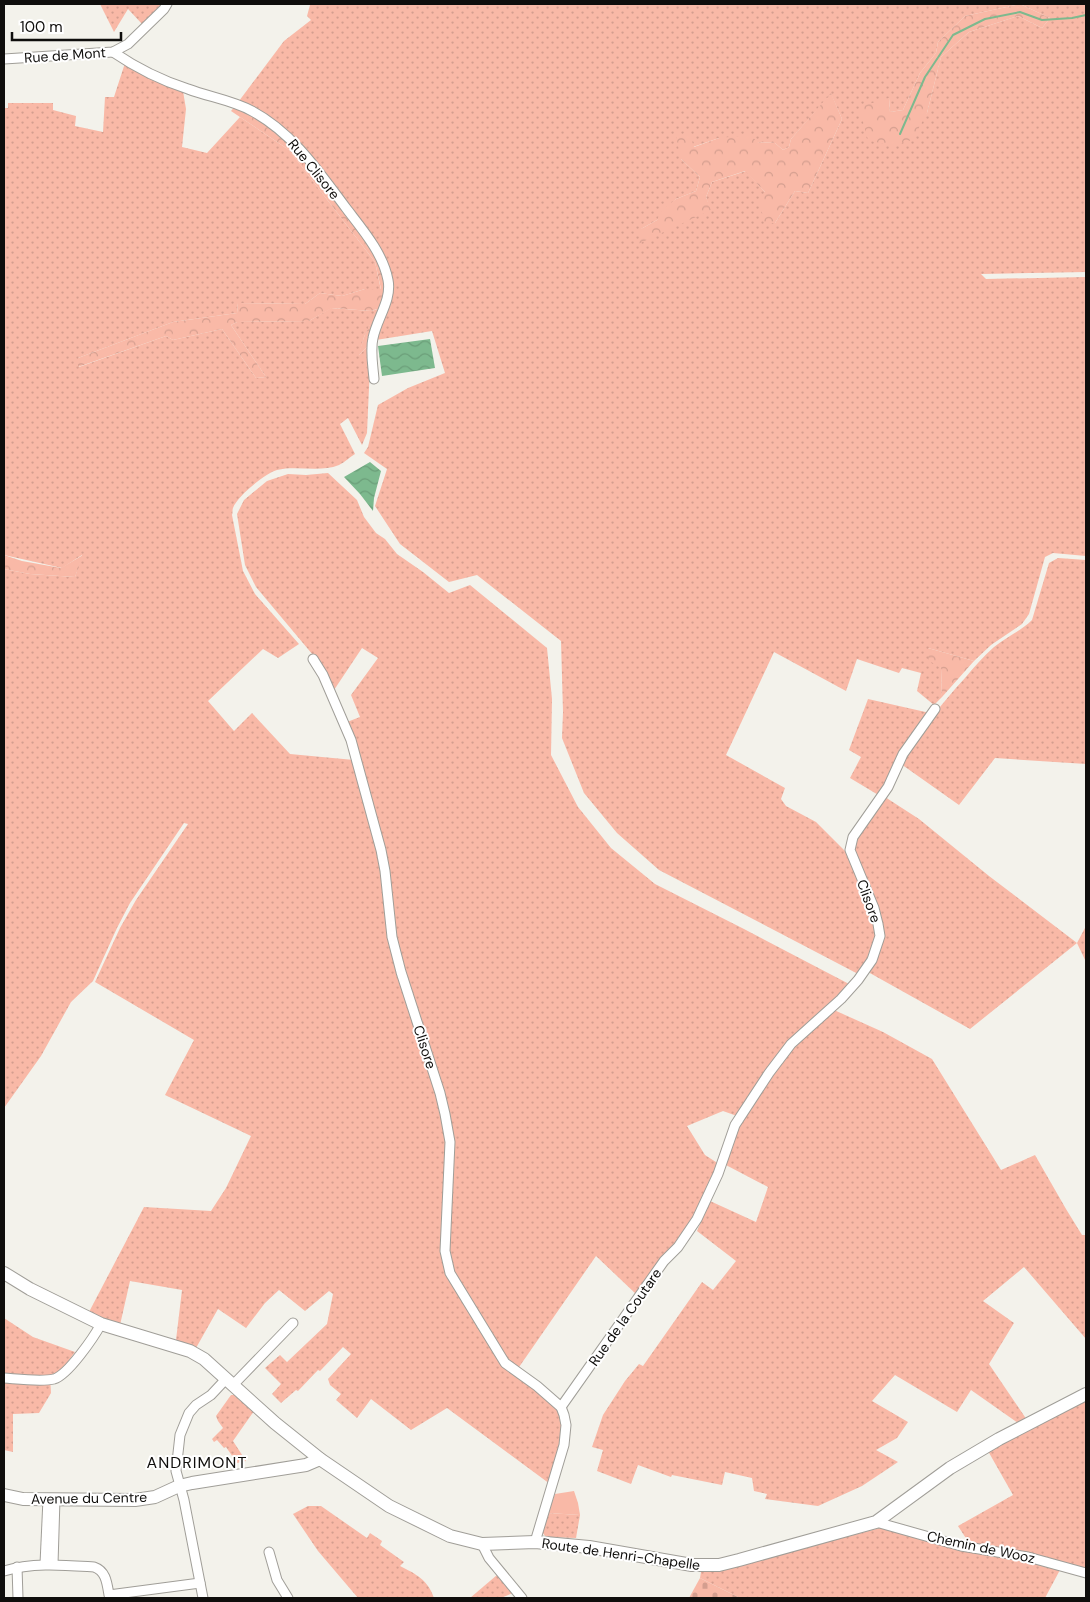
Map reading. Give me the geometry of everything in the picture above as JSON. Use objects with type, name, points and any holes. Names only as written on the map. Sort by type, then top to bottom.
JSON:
[{"type":"street","name":"Rue de Mont","points":[[4,60],[113,52],[128,44],[164,10],[167,4]]},
{"type":"street","name":"Rue Clisore","points":[[113,52],[133,64],[186,89],[251,110],[276,126],[295,143],[364,233],[384,267],[388,281],[388,294],[373,337],[374,379]]},
{"type":"street","name":"Clisore","points":[[313,659],[323,675],[351,740],[381,850],[392,937],[445,1114],[450,1142],[445,1239],[448,1268],[505,1363],[537,1386],[561,1408]]},
{"type":"street","name":"Clisore","points":[[750,1101],[769,1072],[791,1044],[841,999],[872,960],[880,936],[874,908],[850,850],[853,837],[888,787],[903,754],[935,709]]},
{"type":"street","name":"Rue de la Coutare","points":[[561,1408],[664,1261],[678,1247],[696,1220],[718,1174],[735,1125],[750,1101]]},
{"type":"street","name":"Route de Henri-Chapelle","points":[[4,1273],[30,1289],[101,1324],[190,1351],[204,1359],[275,1423],[320,1459],[389,1506],[450,1536],[482,1544],[535,1542],[589,1547],[692,1565],[719,1565],[876,1522],[950,1468],[1000,1439],[1086,1394]]},
{"type":"street","points":[[203,1598],[184,1500],[176,1471],[180,1435],[189,1413],[202,1399],[230,1382],[293,1323]]},
{"type":"street","points":[[4,1378],[48,1380],[60,1376],[95,1335],[101,1324]]},
{"type":"street","points":[[535,1542],[564,1445],[566,1425],[561,1408]]},
{"type":"street","name":"Avenue du Centre","points":[[4,1496],[51,1499],[135,1500],[155,1497],[179,1486],[306,1465],[320,1459]]},
{"type":"street","points":[[49,1564],[51,1499]]},
{"type":"street","name":"Chemin de Wooz","points":[[876,1522],[961,1546],[1028,1557],[1086,1573]]},
{"type":"street","points":[[482,1544],[490,1558],[522,1598]]},
{"type":"street","points":[[269,1552],[277,1580],[288,1598]]},
{"type":"street","points":[[4,1571],[17,1567],[49,1564],[94,1567],[100,1569],[103,1573],[109,1596],[200,1583]]},
{"type":"street","points":[[17,1567],[18,1598]]},
{"type":"green space","points":[[100,4],[163,4],[143,25],[128,9],[114,32]]},
{"type":"green space","points":[[308,4],[1020,4],[1086,4],[1086,272],[981,274],[986,279],[1086,277],[1086,556],[1053,553],[1045,557],[1029,614],[1022,624],[991,645],[974,661],[928,648],[941,668],[942,697],[934,705],[917,691],[921,673],[902,668],[899,673],[857,659],[846,691],[774,652],[726,755],[785,788],[781,799],[786,806],[816,822],[848,854],[870,905],[878,936],[873,952],[860,975],[659,870],[617,833],[584,793],[562,738],[561,641],[477,575],[449,582],[400,544],[375,506],[387,469],[364,453],[368,447],[378,405],[408,388],[445,373],[432,331],[376,340],[391,286],[310,156],[239,101],[284,41],[311,20],[307,16],[310,5]],"holes":[[[1020,4],[1050,18],[1042,28],[1018,16],[969,32],[941,57],[927,113],[868,139],[889,98],[890,112],[903,110],[920,73],[936,53],[938,42],[965,16]],[[831,94],[842,119],[808,193],[795,191],[775,223],[765,192],[746,171],[712,182],[706,197],[710,210],[641,229],[657,220],[676,199],[696,191],[700,177],[681,159],[693,147],[719,138],[775,143],[783,150],[789,147],[791,139]]]},
{"type":"green space","points":[[1020,4],[1050,18],[1042,28],[1018,16],[969,32],[941,57],[927,113],[912,140],[891,146],[868,140],[859,107],[889,98],[890,112],[903,110],[920,73],[936,53],[938,42],[965,16]]},
{"type":"green space","points":[[125,63],[183,91],[186,109],[182,147],[207,153],[240,117],[289,150],[375,262],[381,290],[365,289],[342,296],[320,293],[305,304],[238,303],[237,313],[173,322],[78,358],[79,367],[166,336],[173,340],[222,329],[256,378],[266,377],[231,325],[237,322],[309,321],[331,308],[371,311],[378,309],[364,337],[359,355],[371,343],[367,433],[362,445],[348,418],[340,424],[355,454],[341,464],[331,467],[316,469],[292,468],[272,472],[246,491],[233,509],[232,515],[243,571],[255,594],[299,644],[278,658],[263,649],[208,701],[234,731],[252,713],[290,754],[354,760],[379,853],[388,931],[440,1100],[446,1132],[442,1247],[445,1270],[500,1361],[556,1405],[565,1427],[550,1484],[447,1408],[411,1430],[371,1399],[357,1418],[336,1400],[341,1394],[330,1385],[328,1379],[351,1354],[343,1347],[298,1391],[296,1390],[281,1403],[272,1394],[281,1384],[265,1368],[280,1355],[287,1362],[327,1324],[333,1294],[329,1291],[305,1311],[279,1290],[265,1303],[246,1328],[218,1309],[196,1348],[176,1340],[182,1290],[130,1281],[120,1325],[89,1312],[144,1207],[211,1211],[226,1188],[251,1136],[165,1095],[194,1040],[95,982],[120,928],[136,900],[188,824],[184,823],[130,903],[93,981],[71,1002],[41,1056],[4,1108],[4,569],[30,574],[75,577],[82,555],[62,568],[4,555],[4,108],[8,108],[8,103],[53,103],[53,110],[76,116],[75,126],[103,132],[105,97],[114,97]]},
{"type":"green space","points":[[831,93],[842,119],[808,193],[795,191],[775,223],[764,223],[760,202],[765,192],[745,171],[712,182],[706,197],[711,210],[638,244],[641,229],[657,220],[662,210],[676,199],[696,191],[700,177],[681,159],[676,136],[689,132],[694,147],[719,138],[751,135],[757,142],[775,143],[783,150],[789,147],[791,139]]},
{"type":"green space","points":[[239,101],[287,131],[373,238],[387,261],[391,286],[371,343],[358,356],[364,337],[377,309],[371,311],[332,308],[309,321],[237,322],[231,325],[266,377],[256,378],[222,329],[173,340],[166,336],[78,367],[78,358],[173,322],[237,313],[238,303],[305,304],[320,293],[342,296],[365,289],[381,289],[375,262],[289,150],[231,111]]},
{"type":"green space","points":[[328,473],[357,500],[364,517],[376,533],[385,539],[397,554],[449,593],[470,585],[547,648],[552,699],[551,755],[578,807],[611,848],[655,884],[851,985],[785,1046],[737,1116],[723,1111],[687,1126],[705,1155],[719,1164],[690,1226],[637,1295],[596,1256],[517,1370],[509,1363],[448,1262],[454,1157],[393,930],[387,871],[347,722],[360,717],[351,695],[378,658],[362,648],[334,690],[318,661],[256,587],[245,565],[237,514],[244,500],[267,481],[288,474]]},
{"type":"green space","points":[[4,555],[22,561],[61,568],[83,555],[75,577],[30,574],[4,569]]},
{"type":"green space","points":[[1058,558],[1086,560],[1086,764],[995,758],[959,805],[901,764],[931,719],[975,666],[994,647],[1032,620],[1049,563]]},
{"type":"green space","points":[[928,648],[974,661],[942,697],[941,668],[928,660]]},
{"type":"green space","points":[[868,699],[930,713],[880,796],[850,778],[861,757],[849,750]]},
{"type":"green space","points":[[885,797],[919,819],[989,876],[1077,943],[970,1029],[868,972],[883,941],[881,915],[853,845],[862,825]]},
{"type":"green space","points":[[1086,926],[1086,962],[1077,943]]},
{"type":"green space","points":[[834,1010],[883,1032],[932,1059],[1001,1170],[1035,1155],[1082,1235],[1086,1235],[1086,1339],[1024,1267],[983,1301],[1014,1323],[989,1364],[1027,1420],[1018,1423],[971,1390],[957,1412],[895,1375],[872,1401],[908,1422],[897,1438],[876,1450],[898,1462],[862,1486],[818,1506],[765,1499],[767,1494],[754,1491],[752,1478],[725,1472],[722,1485],[672,1475],[671,1477],[638,1465],[631,1484],[597,1471],[603,1450],[592,1447],[603,1415],[625,1381],[639,1364],[643,1366],[702,1282],[713,1290],[736,1261],[697,1231],[710,1201],[756,1222],[768,1187],[724,1164],[737,1126],[787,1053]]},
{"type":"green space","points":[[4,1318],[33,1337],[75,1352],[61,1371],[50,1375],[51,1393],[39,1413],[13,1414],[13,1452],[4,1450]]},
{"type":"green space","points":[[231,1395],[234,1395],[254,1411],[233,1441],[246,1461],[237,1463],[226,1447],[224,1448],[217,1440],[214,1442],[212,1439],[223,1428],[216,1416]]},
{"type":"green space","points":[[1086,1400],[1086,1572],[971,1546],[958,1526],[1013,1495],[988,1451]]},
{"type":"green space","points":[[574,1491],[580,1515],[548,1513],[555,1494]]},
{"type":"green space","points":[[308,1506],[321,1506],[367,1538],[370,1533],[382,1541],[380,1545],[404,1562],[400,1566],[425,1582],[434,1598],[358,1598],[318,1551],[293,1514]]},
{"type":"green space","points":[[548,1513],[580,1515],[576,1538],[546,1537],[542,1532]]},
{"type":"green space","points":[[880,1528],[889,1528],[1061,1568],[1045,1598],[740,1598],[700,1578],[701,1572],[723,1569]]},
{"type":"green space","points":[[497,1575],[513,1593],[501,1598],[470,1598]]},
{"type":"green space","points":[[700,1578],[740,1598],[689,1598]]},
{"type":"water","points":[[430,339],[435,368],[382,376],[378,346]]},
{"type":"water","points":[[370,462],[381,471],[374,498],[373,511],[344,477]]},
{"type":"waterway","points":[[900,134],[925,77],[953,35],[985,19],[1020,12],[1042,20],[1086,15]]},
{"type":"district","name":"ANDRIMONT","points":[[197,1462]]}]
